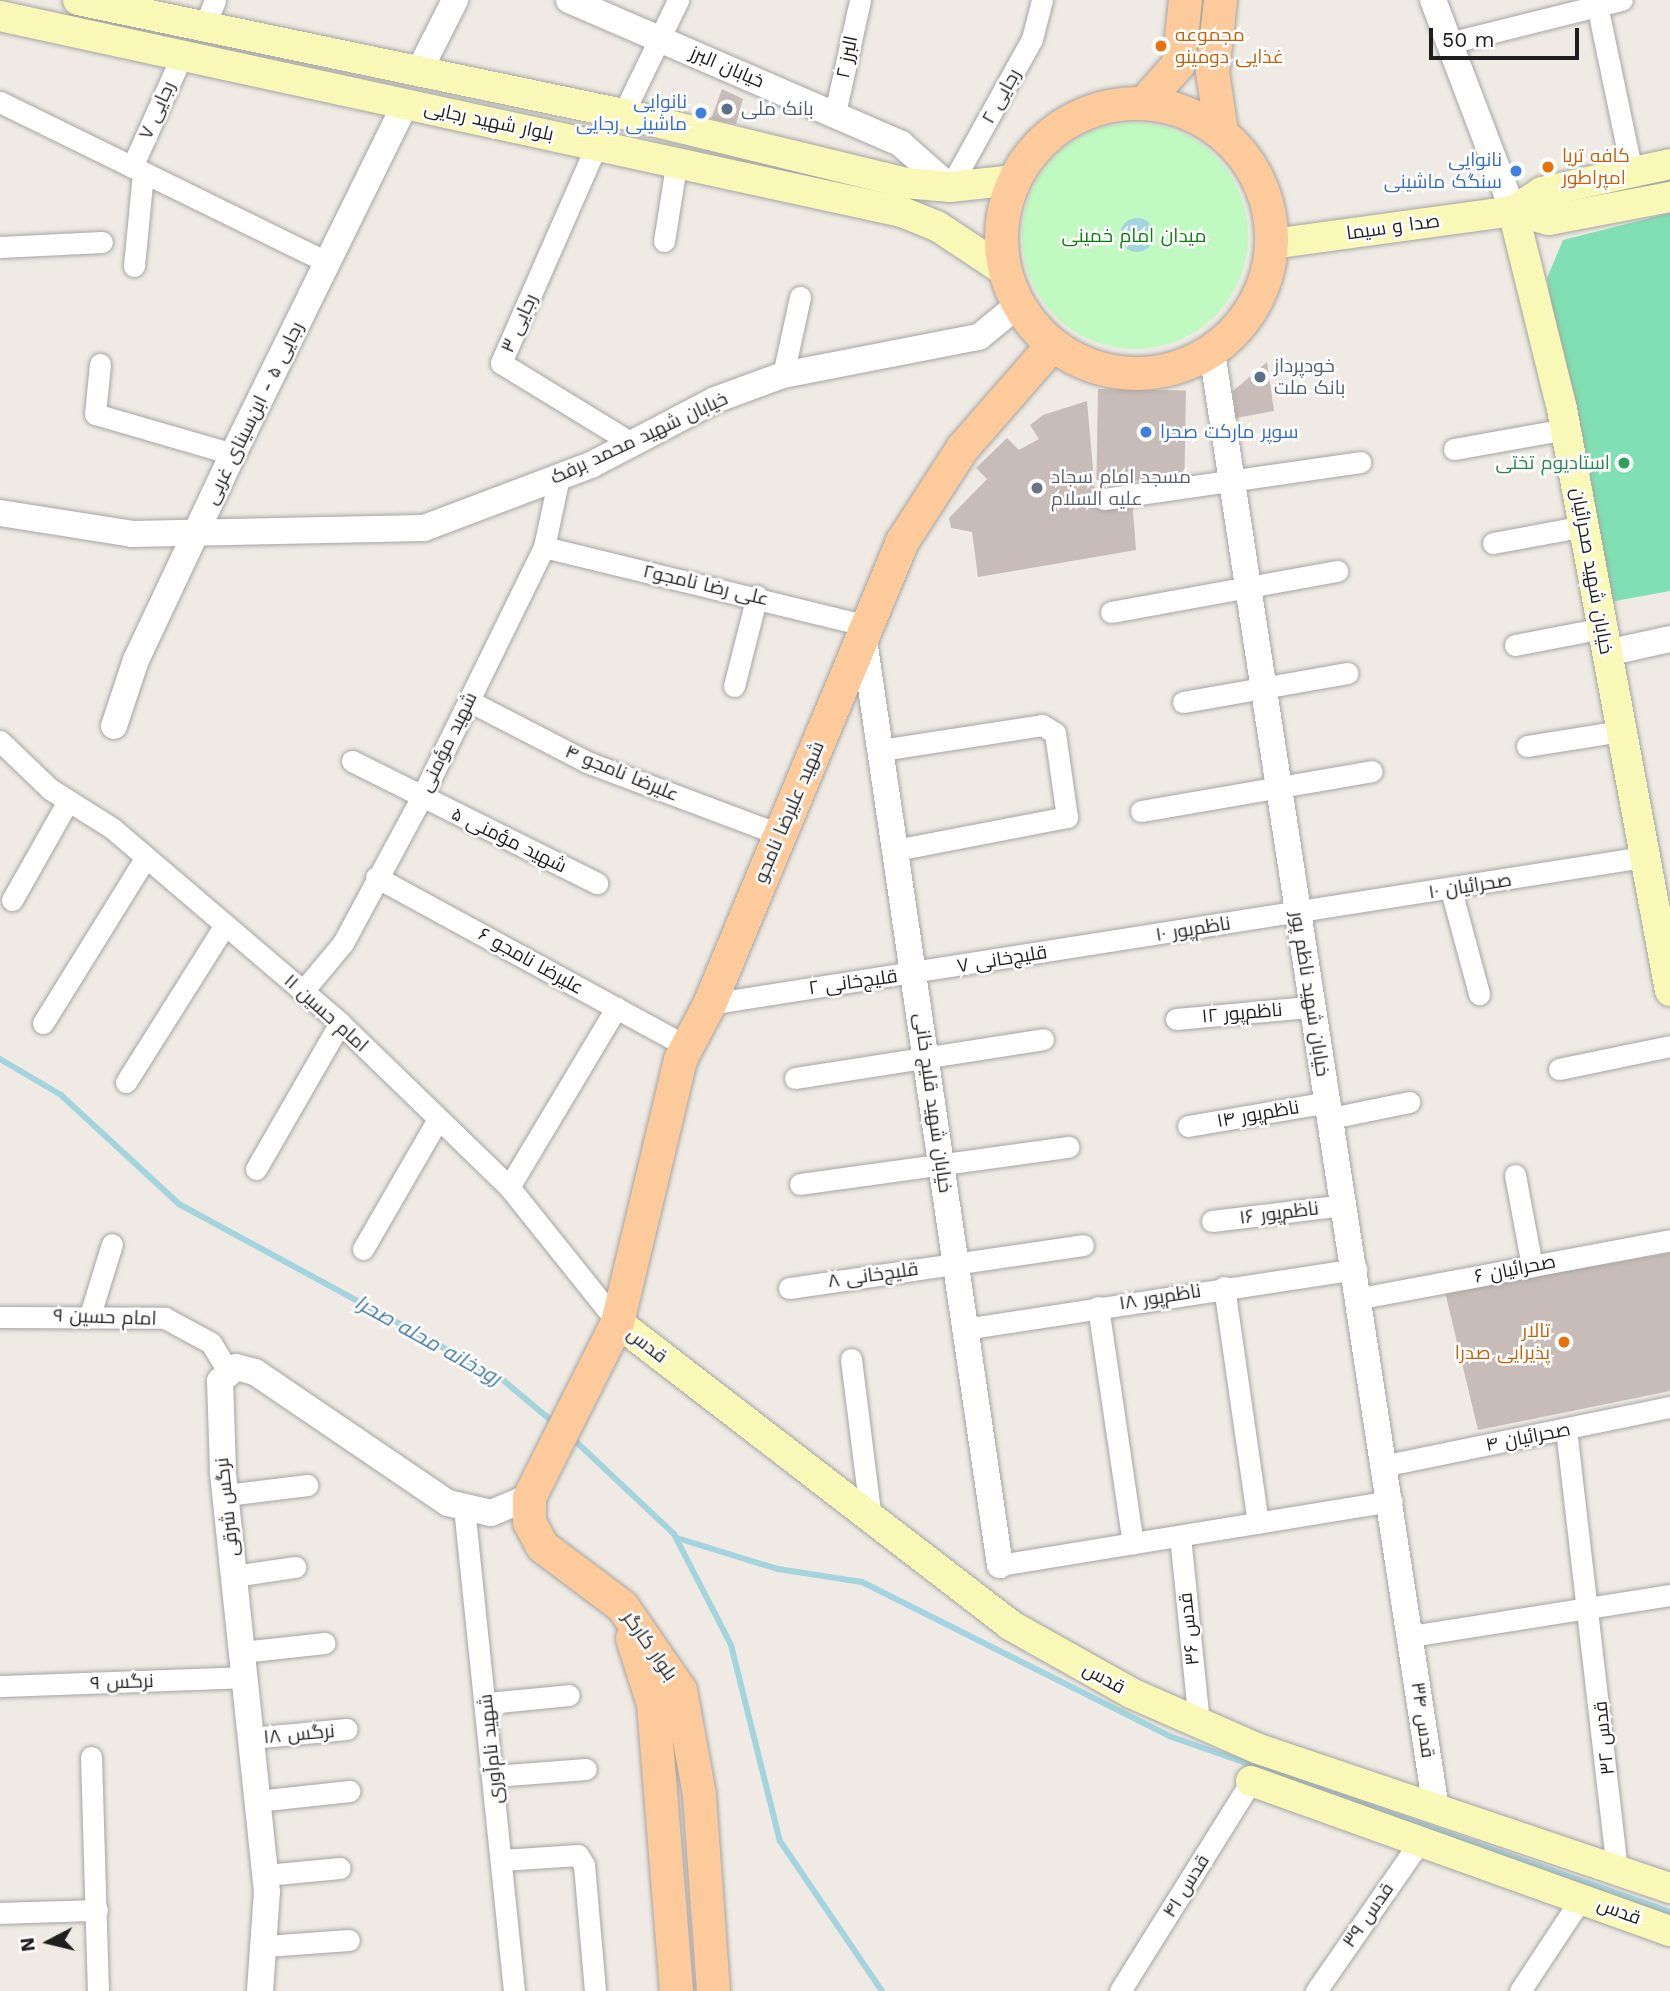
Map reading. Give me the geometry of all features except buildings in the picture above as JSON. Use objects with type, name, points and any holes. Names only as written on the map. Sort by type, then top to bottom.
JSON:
[{"type":"main road","name":"بلوار شهید رجایی","points":[[78,0],[210,13],[418,73],[623,114],[905,183],[950,187],[1013,180]]},
{"type":"main road","points":[[1144,102],[1178,64],[1185,0]]},
{"type":"main road","points":[[1220,0],[1212,72],[1221,131]]},
{"type":"main road","name":"بلوار شهید رجایی","points":[[0,16],[677,160],[902,212],[937,226],[1005,271]]},
{"type":"main road","points":[[405,104],[418,73]]},
{"type":"main road","points":[[1144,102],[1184,110],[1221,131],[1250,163],[1263,192],[1272,244],[1264,286],[1243,323],[1212,352],[1174,369],[1131,375],[1090,366],[1052,345],[1018,305],[1005,271],[1003,211],[1013,180],[1035,146],[1066,121],[1103,105],[1144,102]]},
{"type":"main road","points":[[1513,211],[1542,192],[1670,164]]},
{"type":"main road","points":[[1513,211],[1549,220],[1670,197]]},
{"type":"main road","name":"صدا و سیما","points":[[1272,244],[1513,211]]},
{"type":"main road","name":"خیابان شهید صحرائیان","points":[[1513,211],[1566,429],[1643,857],[1670,991]]},
{"type":"main road","name":"شهید علیرضا نامجو","points":[[529,1497],[590,1382],[617,1322],[686,1046],[709,1004],[866,633],[902,541],[962,448],[1052,345]]},
{"type":"main road","name":"قدس","points":[[617,1322],[1010,1625],[1130,1693],[1256,1748],[1435,1803],[1670,1888]]},
{"type":"main road","points":[[529,1497],[529,1522],[542,1546],[622,1606]]},
{"type":"main road","name":"بلوار کارگر","points":[[622,1606],[653,1704],[676,1991]]},
{"type":"main road","name":"بلوار کارگر","points":[[622,1606],[680,1690],[699,1794],[713,1991]]},
{"type":"main road","points":[[1344,1813],[1355,1778]]},
{"type":"main road","name":"قدس","points":[[1251,1781],[1582,1897],[1670,1931]]},
{"type":"street","points":[[418,73],[455,0]]},
{"type":"street","name":"خیابان البرز","points":[[569,0],[835,113],[901,144],[950,187]]},
{"type":"street","points":[[623,114],[678,0]]},
{"type":"street","name":"البرز ۲","points":[[835,113],[860,0]]},
{"type":"street","name":"رجایی ۲","points":[[950,187],[1032,39],[1042,0]]},
{"type":"street","name":"خیابان شهید صحرائیان","points":[[1433,0],[1513,211]]},
{"type":"street","points":[[1449,43],[1597,3],[1622,0]]},
{"type":"street","points":[[1597,3],[1632,172]]},
{"type":"street","name":"رجایی ۷","points":[[134,266],[138,169],[183,53]]},
{"type":"street","points":[[0,102],[327,262]]},
{"type":"street","name":"رجایی ۵ - ابن‌سینای غربی","points":[[114,726],[136,660],[233,454],[405,104]]},
{"type":"street","name":"رجایی ۳","points":[[597,144],[501,363],[630,442]]},
{"type":"street","points":[[664,241],[677,160]]},
{"type":"street","points":[[0,247],[102,242]]},
{"type":"street","points":[[783,375],[800,297]]},
{"type":"street","name":"خیابان شهید محمد برفک","points":[[0,513],[132,534],[197,530],[424,528],[559,477],[630,442],[783,375],[979,337],[1018,305]]},
{"type":"street","name":"خیابان شهید ناظم پور","points":[[1212,352],[1279,787],[1308,1007],[1329,1110],[1361,1298],[1411,1636]]},
{"type":"street","points":[[100,365],[95,414],[233,454]]},
{"type":"street","points":[[1454,449],[1566,429]]},
{"type":"street","points":[[1104,499],[1360,462]]},
{"type":"street","name":"شهید مؤمنی","points":[[303,991],[343,943],[376,877],[422,796],[544,547],[559,477]]},
{"type":"street","points":[[1493,544],[1585,526]]},
{"type":"street","name":"علی رضا نامجو۲","points":[[544,547],[757,596],[866,633]]},
{"type":"street","points":[[1111,612],[1337,571]]},
{"type":"street","points":[[734,686],[757,596]]},
{"type":"street","name":"خیابان شهید قلیچ خانی","points":[[866,633],[1000,1566]]},
{"type":"street","points":[[1515,645],[1670,639]]},
{"type":"street","points":[[1184,702],[1264,690],[1347,673]]},
{"type":"street","name":"علیرضا نامجو ۴","points":[[469,701],[587,762],[779,834]]},
{"type":"street","points":[[881,750],[1042,725],[1055,733],[1067,817],[896,850]]},
{"type":"street","points":[[1527,746],[1621,731]]},
{"type":"street","name":"امام حسین ۱۱","points":[[0,741],[68,801],[146,857],[340,1023],[437,1121],[509,1187],[617,1322]]},
{"type":"street","name":"شهید مؤمنی ۵","points":[[352,761],[597,883]]},
{"type":"street","points":[[1141,811],[1372,771]]},
{"type":"street","points":[[12,900],[68,801]]},
{"type":"street","points":[[43,1023],[146,857]]},
{"type":"street","name":"صحرائیان ۱۰","points":[[1296,913],[1643,857]]},
{"type":"street","name":"علیرضا نامجو ۶","points":[[376,877],[686,1046]]},
{"type":"street","points":[[1451,890],[1479,994]]},
{"type":"street","name":"ناظم‌پور ۱۰","points":[[1090,945],[1296,913]]},
{"type":"street","points":[[127,1082],[225,925]]},
{"type":"street","name":"قلیچ‌خانی ۷","points":[[914,973],[1090,945]]},
{"type":"street","name":"قلیچ‌خانی ۲","points":[[709,1004],[914,973]]},
{"type":"street","name":"ناظم‌پور ۱۲","points":[[1176,1019],[1308,1007]]},
{"type":"street","points":[[509,1187],[616,1008]]},
{"type":"street","points":[[256,1169],[340,1023]]},
{"type":"street","points":[[795,1079],[1043,1039]]},
{"type":"street","points":[[1559,1069],[1670,1046]]},
{"type":"street","name":"ناظم‌پور ۱۴","points":[[1188,1126],[1409,1102]]},
{"type":"street","points":[[363,1249],[437,1121]]},
{"type":"street","points":[[800,1184],[1068,1147]]},
{"type":"street","points":[[1515,1175],[1532,1266]]},
{"type":"street","name":"ناظم‌پور ۱۶","points":[[1212,1221],[1345,1205]]},
{"type":"street","name":"صحرائیان ۶","points":[[1361,1298],[1670,1240]]},
{"type":"street","points":[[90,1315],[112,1244]]},
{"type":"street","name":"قلیچ‌خانی ۸","points":[[789,1287],[1083,1245]]},
{"type":"street","name":"ناظم‌پور ۱۸","points":[[964,1329],[1224,1287],[1356,1269]]},
{"type":"street","points":[[1224,1287],[1258,1523]]},
{"type":"street","points":[[1097,1307],[1133,1544]]},
{"type":"street","name":"امام حسین ۹","points":[[0,1317],[90,1315],[165,1318],[211,1343],[229,1373]]},
{"type":"street","points":[[851,1359],[871,1519]]},
{"type":"street","points":[[229,1373],[236,1367],[254,1373],[416,1483],[464,1507],[491,1513],[529,1497]]},
{"type":"street","name":"نرگس شرقی","points":[[229,1373],[220,1381],[218,1402],[265,1875],[266,1946],[260,1991]]},
{"type":"street","name":"صحرائیان ۴","points":[[1387,1465],[1670,1407]]},
{"type":"street","name":"قدس ۳۲","points":[[1566,1429],[1590,1608],[1618,1868]]},
{"type":"street","points":[[226,1495],[307,1485]]},
{"type":"street","points":[[1000,1566],[1392,1501]]},
{"type":"street","name":"شهید نام‌آوری","points":[[464,1507],[488,1703],[514,1991]]},
{"type":"street","name":"قدس ۳۶","points":[[1180,1536],[1199,1722]]},
{"type":"street","points":[[234,1576],[295,1567]]},
{"type":"street","points":[[1411,1636],[1670,1595]]},
{"type":"street","name":"قدس ۳۴","points":[[1411,1636],[1435,1803]]},
{"type":"street","name":"نرگس ۹","points":[[0,1686],[243,1664],[325,1643]]},
{"type":"street","points":[[488,1703],[569,1695]]},
{"type":"street","name":"نرگس ۱۸","points":[[251,1738],[347,1729]]},
{"type":"street","points":[[92,1757],[98,1991]]},
{"type":"street","points":[[494,1776],[586,1769]]},
{"type":"street","name":"قدس ۴۱","points":[[1120,1991],[1251,1781]]},
{"type":"street","points":[[257,1801],[349,1791]]},
{"type":"street","name":"قدس ۳۹","points":[[1316,1991],[1421,1840]]},
{"type":"street","points":[[502,1860],[578,1855],[584,1865],[595,1991]]},
{"type":"street","points":[[265,1875],[340,1868]]},
{"type":"street","points":[[1520,1991],[1582,1897]]},
{"type":"street","points":[[0,1913],[97,1910]]},
{"type":"street","points":[[266,1946],[349,1940]]},
{"type":"green space","name":"میدان امام خمینی","points":[[1124,123],[1146,123],[1188,136],[1207,148],[1223,164],[1240,193],[1248,236],[1240,279],[1223,308],[1207,324],[1178,341],[1146,349],[1124,349],[1082,336],[1063,324],[1047,308],[1030,279],[1022,247],[1022,225],[1035,183],[1047,164],[1063,148],[1092,131]]},
{"type":"green space","name":"استادیوم تختی","points":[[1670,213],[1670,591],[1604,603],[1547,278],[1563,240]]},
{"type":"water","points":[[1137,218],[1149,223],[1154,235],[1149,247],[1137,252],[1125,247],[1120,235],[1125,223]]},
{"type":"waterway","name":"رودخانه محله صحرا","points":[[0,1059],[61,1095],[179,1204],[503,1380],[554,1423]]},
{"type":"waterway","name":"رودخانه محله صحرا","points":[[570,1436],[674,1534],[731,1645],[780,1841],[882,1991]]},
{"type":"waterway","points":[[677,1538],[778,1569],[862,1582],[1169,1736],[1670,1912]]},
{"type":"place","name":"مجموعه غذایى دومینو","points":[[1161,46]]},
{"type":"place","name":"بانک ملی","points":[[727,109]]},
{"type":"place","name":"نانوایی ماشینی رجایی","points":[[701,113]]},
{"type":"place","name":"کافه تریا امپراطور","points":[[1548,167]]},
{"type":"place","name":"نانوایی سنگک ماشینی","points":[[1516,171]]},
{"type":"place","name":"خودپرداز بانک ملت","points":[[1260,377]]},
{"type":"place","name":"سوپر مارکت صحرا","points":[[1146,432]]},
{"type":"place","name":"استادیوم تختی","points":[[1624,463]]},
{"type":"place","name":"مسجد امام سجاد علیه السلام","points":[[1037,488]]},
{"type":"place","name":"تالار پذیرایی صدرا","points":[[1564,1342]]}]
